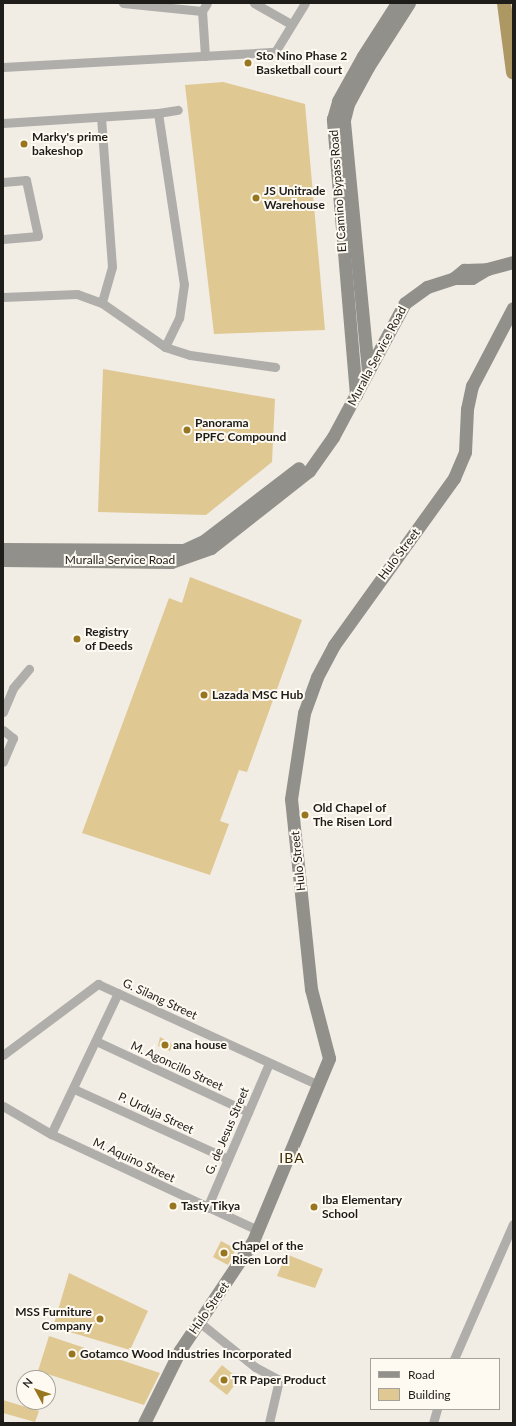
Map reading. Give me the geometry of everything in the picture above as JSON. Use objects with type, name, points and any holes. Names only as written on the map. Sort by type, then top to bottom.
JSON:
[{"type":"street","points":[[123,3],[205,7],[205,56]]},
{"type":"street","points":[[254,3],[291,24]]},
{"type":"street","points":[[3,67],[274,52],[305,3]]},
{"type":"street","name":"El Camino Bypass Road","points":[[356,395],[356,325],[343,198],[338,101],[363,56],[397,3]]},
{"type":"street","name":"El Camino Bypass Road","points":[[338,120],[368,67],[409,3]]},
{"type":"street","points":[[3,123],[158,113],[178,110]]},
{"type":"street","points":[[158,113],[184,284],[179,318],[165,347]]},
{"type":"street","points":[[101,117],[112,267],[102,303]]},
{"type":"street","points":[[3,182],[26,180],[38,236],[3,239]]},
{"type":"street","name":"Muralla Service Road","points":[[3,560],[172,562],[200,555],[309,471],[356,395],[395,317],[414,294],[454,278],[464,270],[487,269],[513,262]]},
{"type":"street","points":[[3,297],[77,294],[102,303],[165,347],[190,355],[275,367]]},
{"type":"street","name":"Hulo Street","points":[[144,1423],[167,1374],[199,1322],[244,1258],[258,1230],[319,1085],[329,1052],[318,1025],[312,996],[292,799],[304,713],[317,677],[334,645],[457,472],[465,452],[472,386],[513,308]]},
{"type":"street","name":"El Camino Bypass Road","points":[[356,325],[364,339],[368,371]]},
{"type":"street","points":[[364,339],[381,345]]},
{"type":"street","name":"Muralla Service Road","points":[[3,549],[184,550],[205,540],[319,456]]},
{"type":"street","points":[[3,712],[13,688],[29,669]]},
{"type":"street","points":[[3,730],[13,738],[3,762]]},
{"type":"street","name":"G. Silang Street","points":[[3,1055],[98,984],[319,1085]]},
{"type":"street","points":[[51,1134],[74,1089],[118,993]]},
{"type":"street","name":"M. Agoncillo Street","points":[[96,1041],[248,1112]]},
{"type":"street","name":"G. de Jesus Street","points":[[207,1208],[269,1063]]},
{"type":"street","name":"P. Urduja Street","points":[[74,1089],[228,1159]]},
{"type":"street","name":"M. Aquino Street","points":[[3,1106],[51,1134],[207,1208],[258,1230]]},
{"type":"street","points":[[454,1358],[513,1224]]},
{"type":"street","points":[[199,1322],[255,1367],[279,1380],[269,1423]]},
{"type":"street","points":[[433,1423],[437,1410]]},
{"type":"building","name":"JS Unitrade Warehouse","points":[[223,82],[305,104],[325,330],[214,334],[185,85]]},
{"type":"building","name":"Panorama PPFC Compound","points":[[103,369],[275,399],[272,462],[206,515],[98,512]]},
{"type":"building","name":"Lazada MSC Hub","points":[[190,577],[302,620],[247,772],[239,770],[220,821],[229,824],[210,875],[82,833],[169,598],[182,603]]},
{"type":"building","name":"ana house","points":[[160,1037],[173,1044],[170,1051],[158,1046]]},
{"type":"building","name":"Chapel of the Risen Lord","points":[[221,1241],[236,1249],[228,1265],[213,1257]]},
{"type":"building","points":[[286,1254],[323,1269],[315,1288],[277,1276]]},
{"type":"building","name":"MSS Furniture Company","points":[[69,1273],[148,1311],[130,1350],[53,1327]]},
{"type":"building","name":"Gotamco Wood Industries Incorporated","points":[[49,1336],[160,1373],[144,1405],[56,1377],[56,1370],[38,1370]]},
{"type":"building","name":"TR Paper Product","points":[[222,1365],[239,1379],[227,1395],[209,1381]]},
{"type":"building","points":[[3,1400],[16,1404],[16,1410],[39,1411],[35,1422],[3,1413]]},
{"type":"waterway","points":[[504,3],[513,72]]},
{"type":"place","name":"Sto Nino Phase 2 Basketball court","points":[[248,63]]},
{"type":"place","name":"Marky's prime bakeshop","points":[[24,144]]},
{"type":"place","name":"JS Unitrade Warehouse","points":[[256,198]]},
{"type":"place","name":"Panorama PPFC Compound","points":[[187,430]]},
{"type":"place","name":"Registry of Deeds","points":[[77,639]]},
{"type":"place","name":"Lazada MSC Hub","points":[[204,695]]},
{"type":"place","name":"Old Chapel of The Risen Lord","points":[[305,815]]},
{"type":"place","name":"ana house","points":[[165,1045]]},
{"type":"place","name":"Tasty Tikya","points":[[173,1206]]},
{"type":"place","name":"Iba Elementary School","points":[[314,1207]]},
{"type":"place","name":"Chapel of the Risen Lord","points":[[224,1253]]},
{"type":"place","name":"MSS Furniture Company","points":[[100,1319]]},
{"type":"place","name":"Gotamco Wood Industries Incorporated","points":[[72,1354]]},
{"type":"place","name":"TR Paper Product","points":[[224,1380]]},
{"type":"district","name":"IBA","points":[[292,1158]]}]
